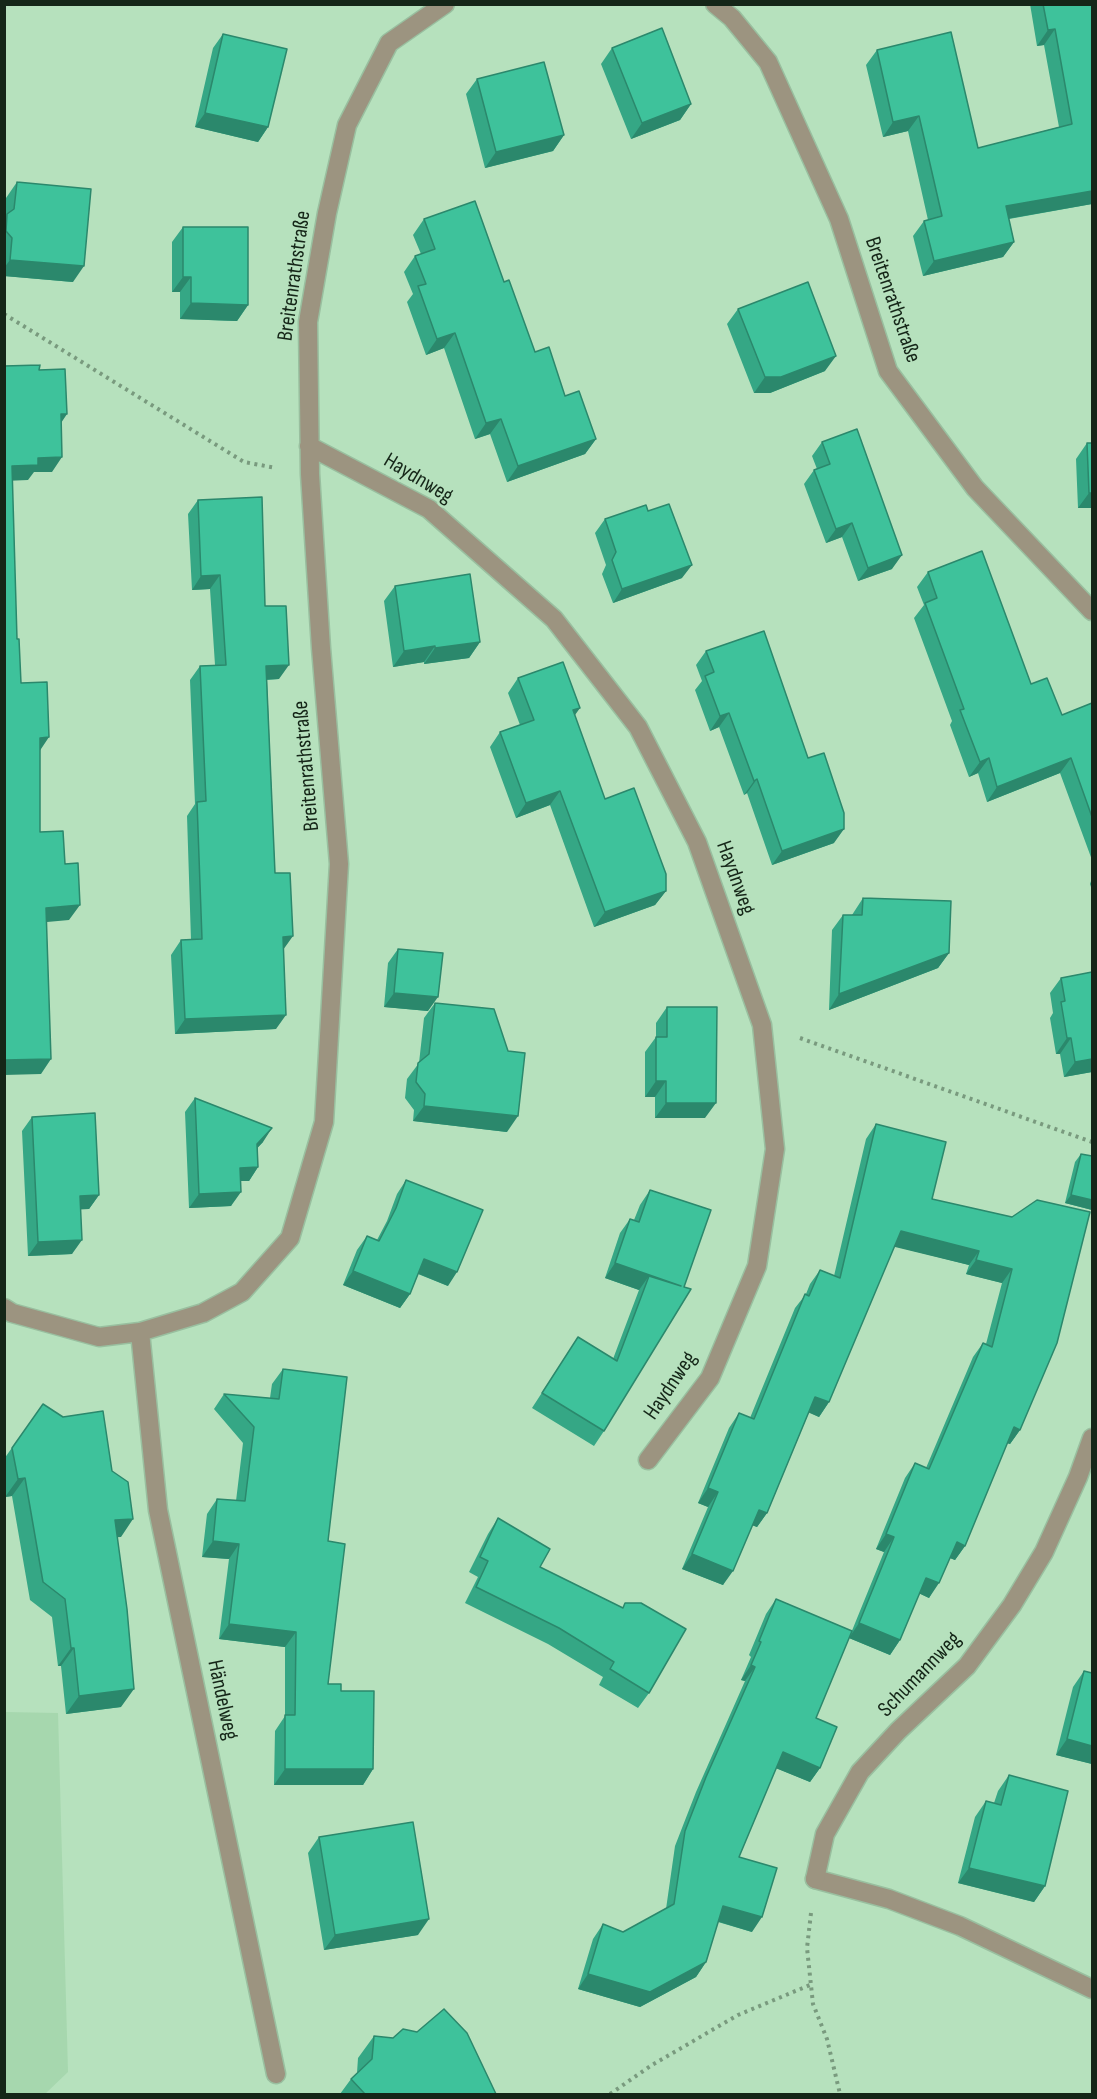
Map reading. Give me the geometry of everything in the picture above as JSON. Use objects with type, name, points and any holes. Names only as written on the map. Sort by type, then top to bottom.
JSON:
[{"type":"street","name":"Breitenrathstraße","points":[[4,1308],[12,1313],[99,1337],[140,1332],[203,1313],[242,1292],[290,1238],[324,1122],[339,864],[321,648],[309,446],[308,322],[327,213],[347,125],[389,44],[445,4]]},
{"type":"street","name":"Breitenrathstraße","points":[[716,4],[732,18],[768,62],[839,219],[888,371],[975,488],[1092,611]]},
{"type":"street","name":"Haydnweg","points":[[309,446],[429,509],[554,619],[638,727],[697,842],[762,1025],[775,1149],[757,1266],[710,1378],[648,1460]]},
{"type":"street","name":"Händelweg","points":[[140,1332],[158,1510],[276,2074]]},
{"type":"street","name":"Schumannweg","points":[[815,1879],[825,1834],[860,1773],[898,1731],[967,1666],[1012,1605],[1044,1552],[1078,1477],[1092,1438]]},
{"type":"street","points":[[815,1879],[889,1899],[960,1926],[1092,1989]]},
{"type":"path","points":[[4,314],[244,462]]},
{"type":"path","points":[[762,1025],[1092,1142]]},
{"type":"path","points":[[815,1879],[807,1948],[810,1984],[813,2004],[826,2039],[840,2094]]},
{"type":"path","points":[[610,2094],[652,2065],[738,2015],[810,1984]]},
{"type":"shaded area","points":[[5,1712],[58,1713],[68,2072],[45,2094],[5,2094]]},
{"type":"building","points":[[1043,4],[1092,4],[1092,191],[1006,206],[1014,242],[934,261],[924,221],[942,216],[919,116],[893,122],[877,50],[951,32],[978,148],[1072,124],[1055,29],[1048,30]]},
{"type":"building","points":[[662,28],[691,104],[642,123],[612,48]]},
{"type":"building","points":[[223,34],[287,49],[268,127],[205,113]]},
{"type":"building","points":[[544,62],[564,135],[496,152],[477,79]]},
{"type":"building","points":[[17,182],[91,189],[84,266],[10,260],[12,238],[6,231],[7,214],[14,209]]},
{"type":"building","points":[[475,201],[504,282],[509,280],[535,352],[549,347],[565,396],[579,391],[596,439],[518,466],[501,419],[486,423],[455,333],[437,339],[418,286],[426,284],[415,256],[435,249],[424,219]]},
{"type":"building","points":[[183,227],[248,227],[248,305],[191,303],[191,277],[183,277]]},
{"type":"building","points":[[808,282],[836,356],[781,377],[765,377],[738,309]]},
{"type":"building","points":[[40,365],[39,370],[65,369],[67,414],[61,414],[62,457],[38,458],[38,465],[12,466],[17,639],[19,639],[21,683],[47,682],[49,737],[40,738],[40,832],[63,831],[65,864],[78,863],[80,905],[46,908],[51,1059],[4,1060],[4,366]]},
{"type":"building","points":[[857,429],[902,555],[868,568],[852,523],[836,529],[814,470],[830,464],[822,442]]},
{"type":"building","points":[[1087,443],[1092,443],[1092,493],[1089,493]]},
{"type":"building","points":[[262,497],[265,606],[286,606],[289,665],[266,666],[275,873],[290,873],[293,936],[283,937],[286,1015],[185,1019],[181,940],[202,939],[197,802],[206,801],[200,666],[226,665],[220,575],[201,576],[198,500]]},
{"type":"building","points":[[669,504],[692,565],[622,589],[612,560],[616,552],[605,519],[646,505],[648,511]]},
{"type":"building","points":[[982,551],[1031,684],[1047,678],[1062,715],[1092,703],[1092,817],[1071,758],[997,787],[989,758],[980,762],[960,710],[964,709],[925,603],[937,598],[928,572]]},
{"type":"building","points":[[470,574],[480,642],[404,651],[395,586]]},
{"type":"building","points":[[764,631],[808,758],[824,753],[844,813],[844,829],[782,851],[757,779],[754,781],[729,713],[720,716],[705,676],[714,672],[706,651]]},
{"type":"building","points":[[563,662],[580,708],[573,710],[605,799],[634,788],[666,874],[666,891],[605,912],[560,791],[526,803],[500,732],[534,720],[518,678]]},
{"type":"building","points":[[863,898],[951,901],[949,953],[839,994],[843,915],[862,915]]},
{"type":"building","points":[[398,949],[443,953],[438,997],[394,993]]},
{"type":"building","points":[[1092,972],[1092,1059],[1075,1062],[1071,1038],[1067,1038],[1061,1002],[1065,1001],[1061,978]]},
{"type":"building","points":[[435,1003],[494,1009],[508,1051],[525,1053],[518,1116],[424,1106],[425,1094],[416,1082],[418,1063],[429,1054]]},
{"type":"building","points":[[667,1007],[717,1007],[716,1103],[666,1103],[666,1081],[656,1081],[656,1037],[667,1037]]},
{"type":"building","points":[[195,1098],[272,1128],[257,1144],[258,1167],[240,1168],[241,1192],[199,1194]]},
{"type":"building","points":[[95,1113],[99,1195],[80,1196],[82,1240],[38,1242],[32,1117]]},
{"type":"building","points":[[876,1124],[946,1142],[932,1199],[1012,1217],[1037,1200],[1090,1212],[1057,1343],[1020,1430],[1014,1427],[965,1546],[957,1542],[939,1583],[926,1578],[900,1640],[859,1623],[894,1537],[886,1534],[915,1463],[929,1469],[983,1343],[992,1347],[1012,1269],[976,1260],[979,1251],[901,1231],[829,1402],[815,1397],[767,1513],[759,1510],[733,1571],[692,1554],[718,1492],[708,1488],[739,1413],[754,1419],[805,1294],[809,1296],[820,1270],[840,1278]]},
{"type":"building","points":[[1081,1154],[1092,1156],[1092,1200],[1071,1195]]},
{"type":"building","points":[[406,1180],[483,1210],[457,1272],[424,1259],[410,1294],[353,1271],[367,1236],[379,1241],[396,1208]]},
{"type":"building","points":[[650,1190],[711,1210],[684,1287],[691,1289],[604,1431],[542,1393],[578,1337],[617,1361],[649,1276],[681,1286],[615,1263],[630,1219],[639,1222]]},
{"type":"building","points":[[283,1369],[347,1377],[328,1541],[345,1544],[328,1684],[341,1684],[341,1691],[374,1691],[373,1769],[285,1769],[285,1715],[295,1715],[296,1632],[229,1624],[239,1544],[213,1541],[217,1499],[245,1501],[254,1427],[224,1394],[279,1399]]},
{"type":"building","points":[[43,1404],[63,1417],[103,1411],[112,1471],[128,1482],[133,1519],[115,1520],[127,1609],[134,1689],[79,1696],[74,1648],[71,1648],[65,1599],[43,1582],[25,1478],[18,1479],[12,1448]]},
{"type":"building","points":[[498,1518],[550,1549],[540,1567],[623,1608],[625,1603],[641,1603],[686,1629],[649,1693],[610,1669],[614,1662],[559,1628],[476,1587],[488,1561],[480,1557]]},
{"type":"building","points":[[776,1599],[852,1631],[816,1718],[837,1727],[820,1768],[783,1752],[739,1857],[777,1868],[762,1917],[723,1906],[706,1962],[650,1992],[588,1974],[603,1924],[623,1932],[674,1904],[685,1831],[706,1777],[755,1667],[751,1665]]},
{"type":"building","points":[[1084,1671],[1092,1673],[1092,1746],[1067,1739]]},
{"type":"building","points":[[1009,1775],[1068,1791],[1045,1886],[969,1868],[986,1801],[1001,1805]]},
{"type":"building","points":[[413,1822],[429,1919],[335,1935],[319,1837]]},
{"type":"building","points":[[444,2009],[467,2033],[496,2094],[365,2094],[351,2079],[372,2059],[374,2036],[393,2038],[403,2029],[417,2032]]}]
